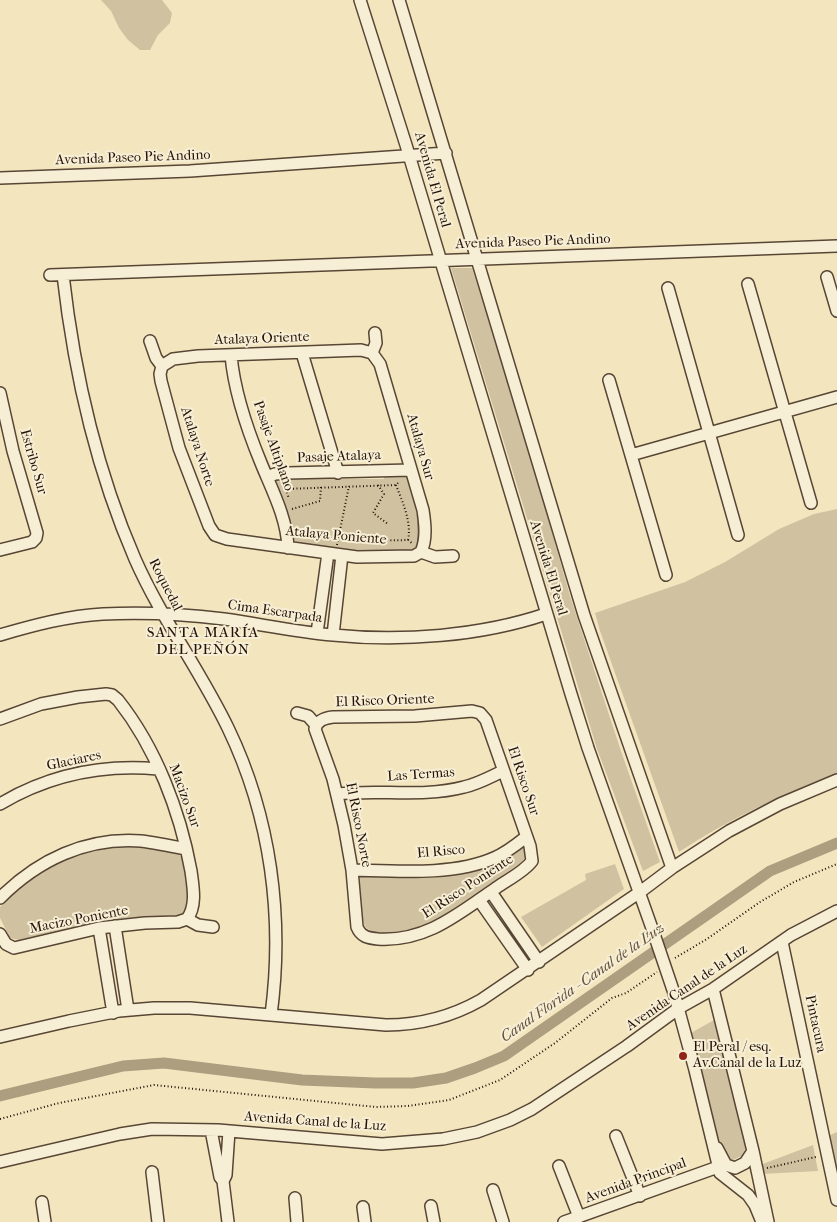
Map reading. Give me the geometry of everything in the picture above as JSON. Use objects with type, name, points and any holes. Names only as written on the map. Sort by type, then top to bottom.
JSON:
[{"type":"street","name":"Avenida El Peral","points":[[360,0],[410,156],[546,614],[588,748],[640,892],[679,1008],[696,1070],[718,1167],[720,1173],[725,1178],[748,1196],[755,1205],[762,1222]]},
{"type":"street","name":"Avenida El Peral","points":[[399,0],[584,615],[672,868]]},
{"type":"street","name":"Avenida Paseo Pie Andino","points":[[0,178],[190,171],[446,153]]},
{"type":"street","name":"Avenida Paseo Pie Andino","points":[[50,275],[837,246]]},
{"type":"street","name":"Roquedal","points":[[63,275],[75,360],[96,450],[114,505],[135,558],[163,614],[228,727],[246,772],[261,822],[270,859],[276,911],[275,972],[271,1015]]},
{"type":"street","points":[[827,276],[837,311]]},
{"type":"street","points":[[748,284],[811,503]]},
{"type":"street","points":[[668,288],[738,535]]},
{"type":"street","points":[[372,353],[376,343],[375,333]]},
{"type":"street","points":[[150,341],[156,358],[162,366]]},
{"type":"street","name":"Atalaya Oriente","points":[[162,366],[170,360],[179,358],[361,350],[372,353]]},
{"type":"street","points":[[302,353],[338,473]]},
{"type":"street","name":"Atalaya Sur","points":[[372,353],[380,364],[424,517],[425,540],[422,552]]},
{"type":"street","name":"Pasaje Altiplano","points":[[230,355],[243,409],[283,522],[288,548]]},
{"type":"street","name":"Atalaya Norte","points":[[162,366],[161,381],[179,448],[209,526],[216,535]]},
{"type":"street","points":[[609,380],[666,575]]},
{"type":"street","name":"Estribo Sur","points":[[0,393],[13,451],[36,529],[36,538],[29,543],[0,550]]},
{"type":"street","points":[[631,455],[837,397]]},
{"type":"street","name":"Pasaje Atalaya","points":[[267,477],[279,474],[412,470]]},
{"type":"street","name":"Atalaya Poniente","points":[[216,535],[222,538],[288,548],[366,557],[414,556],[422,552],[435,558],[452,556]]},
{"type":"street","points":[[317,634],[335,554]]},
{"type":"street","points":[[333,635],[335,554]]},
{"type":"street","name":"Cima Escarpada","points":[[0,635],[83,616],[163,614],[224,619],[317,634],[382,637],[449,634],[491,628],[546,614]]},
{"type":"street","name":"Macizo Sur","points":[[0,719],[52,702],[102,694],[112,696],[123,706],[158,769],[175,808],[192,879],[192,910],[187,919]]},
{"type":"street","name":"El Risco Oriente","points":[[316,725],[321,720],[333,717],[422,716],[472,711],[480,713]]},
{"type":"street","points":[[297,712],[308,716],[316,725]]},
{"type":"street","name":"El Risco Sur","points":[[480,713],[486,720],[532,854],[532,861]]},
{"type":"street","name":"El Risco Norte","points":[[316,725],[315,729],[337,794],[352,870],[356,923],[360,933]]},
{"type":"street","name":"Glaciares","points":[[0,804],[35,786],[79,773],[122,767],[158,769]]},
{"type":"street","name":"Las Termas","points":[[337,794],[409,793],[450,790],[473,785],[503,771]]},
{"type":"street","points":[[0,1037],[128,1010],[177,1008],[386,1025],[422,1023],[447,1016],[470,1007],[528,970],[672,868],[729,831],[780,804],[837,780]]},
{"type":"street","name":"El Risco","points":[[352,870],[415,870],[465,866],[494,858],[526,837]]},
{"type":"street","points":[[0,898],[17,882],[42,864],[65,852],[82,846],[132,841],[151,842],[186,849]]},
{"type":"street","name":"El Risco Poniente","points":[[360,933],[365,937],[375,939],[390,940],[413,937],[438,926],[491,892],[532,861]]},
{"type":"street","points":[[491,892],[539,962]]},
{"type":"street","points":[[478,900],[528,970]]},
{"type":"street","name":"Avenida Canal de la Luz","points":[[0,1162],[138,1131],[166,1128],[229,1131],[382,1144],[443,1139],[477,1132],[510,1120],[532,1109],[605,1061],[679,1008],[713,989],[805,927],[837,911]]},
{"type":"street","name":"Macizo Poniente","points":[[0,934],[8,946],[19,947],[99,928],[145,922],[178,922],[187,919],[198,925],[213,928]]},
{"type":"street","points":[[115,926],[128,1010]]},
{"type":"street","points":[[99,928],[113,1013]]},
{"type":"street","name":"Pintacura","points":[[782,942],[837,1200]]},
{"type":"street","points":[[713,989],[753,1151],[768,1222]]},
{"type":"street","points":[[211,1130],[220,1177],[223,1181],[228,1222]]},
{"type":"street","points":[[223,1181],[226,1176],[229,1131]]},
{"type":"street","points":[[616,1136],[640,1196]]},
{"type":"street","name":"Avenida El Peral","points":[[712,1143],[718,1148],[726,1165],[731,1168],[738,1168],[745,1164],[753,1151]]},
{"type":"street","points":[[558,1166],[579,1217]]},
{"type":"street","name":"Avenida Principal","points":[[564,1222],[718,1167]]},
{"type":"street","points":[[152,1172],[158,1222]]},
{"type":"street","points":[[493,1190],[503,1222]]},
{"type":"street","points":[[295,1198],[298,1222]]},
{"type":"street","points":[[42,1202],[45,1222]]},
{"type":"street","points":[[431,1206],[434,1222]]},
{"type":"street","points":[[363,1207],[365,1222]]},
{"type":"path","points":[[286,489],[378,484],[396,485],[412,470]]},
{"type":"path","points":[[377,471],[378,484],[384,494],[373,513],[388,524]]},
{"type":"path","points":[[335,554],[350,472]]},
{"type":"path","points":[[396,485],[407,520],[408,540]]},
{"type":"path","points":[[292,509],[320,501],[321,487]]},
{"type":"path","points":[[300,533],[361,541],[408,540],[422,552]]},
{"type":"path","points":[[673,960],[760,902],[794,882],[837,864]]},
{"type":"path","points":[[0,1118],[59,1103],[154,1085],[376,1107],[408,1106],[450,1100],[482,1088],[518,1069],[555,1043],[612,998],[626,993],[657,971]]},
{"type":"path","points":[[757,1169],[827,1153]]},
{"type":"shaded area","points":[[101,0],[162,0],[172,13],[170,23],[158,35],[150,50],[140,50],[128,40],[119,28],[111,11]]},
{"type":"shaded area","points":[[451,268],[472,268],[525,437],[570,596],[660,862],[643,871],[597,749]]},
{"type":"shaded area","points":[[384,475],[406,475],[418,524],[418,543],[415,549],[392,551],[322,548],[297,542],[290,536],[272,482],[277,478],[291,477],[292,479],[384,479]]},
{"type":"shaded area","points":[[837,509],[837,774],[796,790],[756,809],[717,829],[679,852],[595,613],[685,582],[725,562],[779,529],[814,514]]},
{"type":"shaded area","points":[[131,846],[149,847],[180,854],[187,884],[187,900],[184,913],[116,919],[19,940],[10,938],[0,918],[0,907],[28,881],[43,871],[76,856],[94,851]]},
{"type":"shaded area","points":[[522,847],[526,856],[522,862],[429,924],[420,928],[395,933],[373,932],[365,926],[359,876],[410,876]]},
{"type":"shaded area","points":[[615,864],[624,889],[542,947],[521,917],[586,880],[585,874]]},
{"type":"shaded area","points":[[716,1019],[747,1146],[741,1156],[733,1160],[728,1158],[715,1140],[689,1034]]},
{"type":"shaded area","points":[[837,1132],[837,1168],[836,1168],[828,1136]]},
{"type":"shaded area","points":[[813,1145],[818,1171],[762,1174],[760,1165]]},
{"type":"waterway","name":"Canal Florida - Canal de la Luz","points":[[0,1096],[123,1066],[164,1063],[302,1080],[413,1083],[446,1078],[504,1056],[770,871],[837,843]]},
{"type":"place","name":"El Peral / esq. Av.Canal de la Luz","points":[[683,1056]]},
{"type":"district","name":"SANTA MARÍA DEL PEÑÓN","points":[[203,642]]}]
